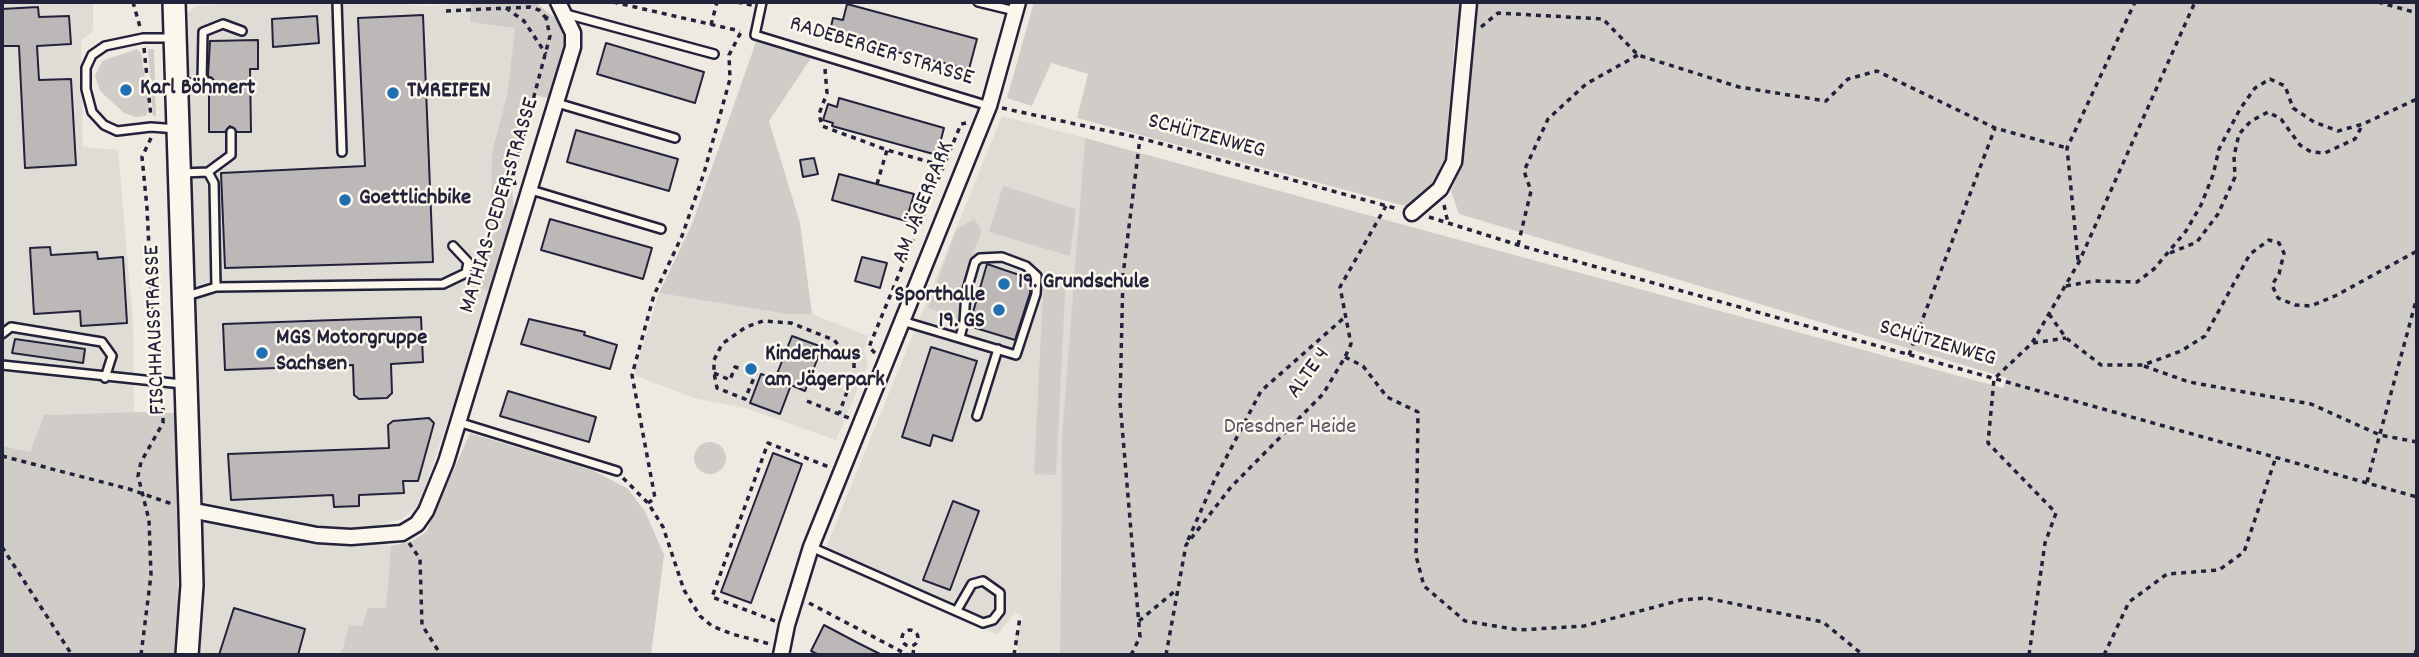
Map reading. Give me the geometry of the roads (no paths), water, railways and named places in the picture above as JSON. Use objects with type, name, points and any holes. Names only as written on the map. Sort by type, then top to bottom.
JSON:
[{"type":"main road","name":"FISCHHAUSSTRASSE","points":[[174,2],[181,298],[187,385],[192,584],[187,655]]},
{"type":"street","points":[[1412,213],[1440,189],[1454,162],[1469,2]]},
{"type":"street","name":"MATHIAS-OEDER-STRASSE","points":[[190,510],[317,535],[378,537],[402,533],[416,524],[426,511],[458,422],[523,218],[573,47],[573,33],[562,5]]},
{"type":"street","name":"AM JÄGERPARK","points":[[782,651],[786,625],[811,547],[962,171],[1017,7]]},
{"type":"lane","points":[[337,2],[342,152]]},
{"type":"lane","name":"RADEBERGER STRASSE","points":[[762,2],[755,35],[984,104]]},
{"type":"lane","points":[[978,2],[1017,7]]},
{"type":"lane","points":[[562,5],[713,54]]},
{"type":"lane","points":[[176,84],[206,82],[204,32],[223,24],[242,32]]},
{"type":"lane","points":[[175,38],[143,38],[105,46],[92,55],[86,68],[86,89],[92,112],[104,125],[117,131],[151,127],[177,129]]},
{"type":"lane","points":[[556,103],[675,138]]},
{"type":"lane","points":[[178,173],[208,172],[231,155],[230,132]]},
{"type":"lane","points":[[208,172],[214,183],[216,287]]},
{"type":"lane","points":[[531,190],[661,229]]},
{"type":"lane","points":[[181,298],[209,292],[216,287],[443,284],[466,273],[468,262],[453,246]]},
{"type":"lane","points":[[902,321],[1016,355],[1038,281],[1026,266],[1002,257],[981,258],[975,262],[965,293],[964,322],[960,337]]},
{"type":"lane","points":[[2,334],[11,327],[102,342],[112,356],[104,378]]},
{"type":"lane","points":[[977,416],[998,349]]},
{"type":"lane","points":[[2,365],[187,385]]},
{"type":"lane","points":[[458,422],[617,471]]},
{"type":"lane","points":[[811,547],[983,623],[993,620],[1000,611],[1000,593],[982,581],[972,584],[957,610]]},
{"type":"place","name":"Karl Böhmert","points":[[126,90]]},
{"type":"place","name":"TMREIFEN","points":[[393,93]]},
{"type":"place","name":"Goettlichbike","points":[[345,200]]},
{"type":"place","name":"19. Grundschule","points":[[1004,284]]},
{"type":"place","name":"Sporthalle 19. GS","points":[[999,310]]},
{"type":"place","name":"MGS Motorgruppe Sachsen","points":[[262,353]]},
{"type":"place","name":"Kinderhaus am Jägerpark","points":[[751,369]]},
{"type":"park label","name":"Dresdner Heide","points":[[1290,429]]}]
